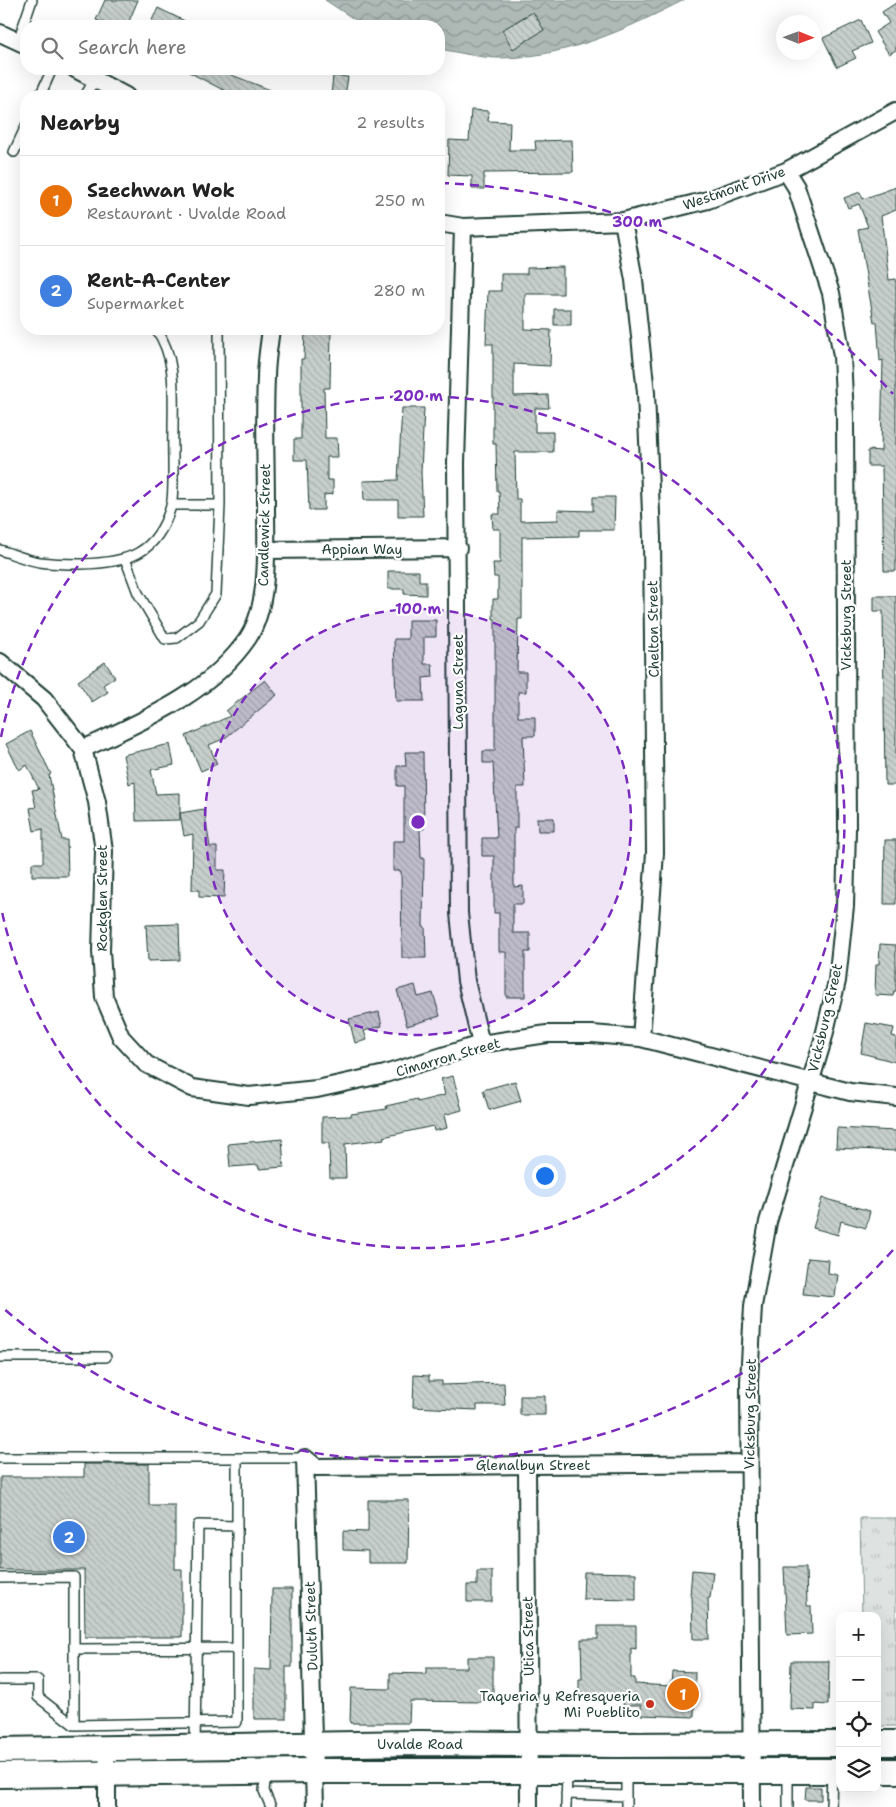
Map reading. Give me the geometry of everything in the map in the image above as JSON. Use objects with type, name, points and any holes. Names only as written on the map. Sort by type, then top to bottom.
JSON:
[{"type":"main road","points":[[881,1743],[896,1743]]},
{"type":"main road","name":"Uvalde Road","points":[[0,1750],[314,1745],[836,1744]]},
{"type":"main road","name":"Uvalde Road","points":[[0,1775],[314,1771],[529,1772],[567,1783],[626,1771],[836,1771]]},
{"type":"main road","points":[[881,1771],[896,1771]]},
{"type":"street","points":[[0,33],[20,42]]},
{"type":"street","points":[[87,75],[115,90]]},
{"type":"street","name":"Westmont Drive","points":[[445,224],[463,227],[623,221],[708,200],[786,171],[896,111]]},
{"type":"street","name":"Vicksburg Street","points":[[752,1807],[749,1382],[753,1306],[768,1222],[810,1082],[837,981],[845,906],[847,819],[845,417],[842,356],[830,293],[796,187],[786,171]]},
{"type":"street","name":"Chelton Street","points":[[623,221],[634,280],[646,392],[652,537],[655,853],[642,1038]]},
{"type":"street","name":"Laguna Street","points":[[463,227],[456,463],[459,913],[466,981],[481,1044]]},
{"type":"street","name":"Candlewick Street","points":[[83,749],[140,722],[189,694],[222,668],[249,636],[262,600],[266,550],[266,377],[270,335]]},
{"type":"street","name":"Appian Way","points":[[266,550],[458,548]]},
{"type":"street","name":"Rockglen Street","points":[[0,662],[44,700],[83,749],[97,802],[104,851],[101,951],[104,997],[114,1018]]},
{"type":"street","name":"Cimarron Street","points":[[114,1018],[122,1037],[146,1064],[192,1088],[249,1096],[317,1089],[385,1074],[481,1044],[547,1034],[592,1034],[642,1038],[850,1092],[896,1097]]},
{"type":"street","name":"Glenalbyn Street","points":[[311,1463],[526,1465],[749,1463]]},
{"type":"street","name":"Duluth Street","points":[[311,1463],[315,1807]]},
{"type":"street","name":"Utica Street","points":[[526,1465],[530,1745],[529,1807]]},
{"type":"street","points":[[107,1807],[108,1747]]},
{"type":"lane","points":[[27,20],[32,0]]},
{"type":"lane","points":[[43,90],[49,75]]},
{"type":"lane","points":[[89,90],[95,79]]},
{"type":"lane","points":[[14,152],[20,139]]},
{"type":"lane","points":[[0,550],[39,562],[60,564],[126,560],[151,544],[160,532],[171,506],[172,363],[160,335]]},
{"type":"lane","points":[[126,560],[138,593],[165,639],[177,638],[199,621],[216,594],[220,506],[219,335]]},
{"type":"lane","points":[[171,506],[220,506]]},
{"type":"lane","points":[[0,1357],[106,1357]]},
{"type":"lane","points":[[0,1458],[237,1458],[311,1463]]},
{"type":"lane","points":[[0,1680],[38,1680],[38,1697],[74,1725],[237,1722],[237,1458]]},
{"type":"lane","points":[[195,1746],[198,1525],[237,1526]]},
{"type":"lane","points":[[0,1578],[74,1577],[74,1725]]},
{"type":"lane","points":[[74,1649],[237,1648]]},
{"type":"lane","points":[[108,1747],[112,1724]]},
{"type":"lane","points":[[626,1771],[626,1807]]},
{"type":"lane","points":[[832,1807],[836,1771]]},
{"type":"lane","points":[[266,1772],[264,1791],[271,1807]]},
{"type":"lane","points":[[788,1772],[788,1807]]},
{"type":"lane","points":[[566,1807],[567,1783],[626,1796]]},
{"type":"green space","points":[[860,1518],[896,1518],[896,1726],[881,1726],[881,1612],[862,1612]]},
{"type":"water","points":[[325,0],[684,0],[595,40],[548,53],[524,57],[492,58],[445,50],[445,20],[355,20]]},
{"type":"building","points":[[105,0],[138,0],[130,20],[96,20]]},
{"type":"building","points":[[896,3],[896,50],[889,54],[875,32],[889,23],[882,12]]},
{"type":"building","points":[[158,8],[183,20],[152,20]]},
{"type":"building","points":[[533,12],[544,30],[513,49],[502,30]]},
{"type":"building","points":[[861,20],[871,43],[852,51],[856,58],[837,67],[823,38]]},
{"type":"building","points":[[194,75],[232,75],[270,90],[223,90]]},
{"type":"building","points":[[333,76],[348,77],[346,90],[332,90]]},
{"type":"building","points":[[471,110],[489,111],[488,121],[510,122],[509,150],[536,150],[535,141],[572,140],[573,172],[484,173],[484,189],[472,189],[472,176],[448,175],[449,140],[469,141]]},
{"type":"building","points":[[896,187],[896,210],[881,216],[889,280],[896,279],[896,571],[884,571],[882,466],[868,466],[868,450],[881,451],[883,360],[880,361],[877,322],[874,322],[858,229],[868,227],[859,204],[848,208],[844,198],[860,192],[863,199]]},
{"type":"building","points":[[563,267],[563,294],[525,294],[525,329],[551,330],[550,366],[514,364],[514,396],[548,395],[549,408],[535,408],[535,432],[553,432],[553,452],[515,452],[516,499],[520,499],[520,521],[558,520],[558,510],[593,511],[593,497],[615,497],[614,530],[579,530],[579,536],[522,537],[522,619],[518,619],[517,672],[526,672],[526,692],[518,692],[518,717],[535,717],[535,736],[523,736],[525,787],[517,787],[517,828],[514,828],[514,887],[523,886],[523,904],[513,904],[513,933],[530,933],[530,952],[525,952],[525,997],[506,997],[506,952],[499,952],[499,913],[494,913],[494,856],[482,856],[482,838],[497,838],[493,763],[483,763],[483,751],[495,751],[495,619],[493,619],[493,599],[498,599],[498,577],[494,577],[493,563],[500,563],[500,529],[493,529],[492,514],[500,514],[499,491],[497,491],[496,444],[493,444],[493,344],[486,344],[488,291],[501,291],[501,274],[527,274],[527,268]]},
{"type":"building","points":[[554,309],[571,309],[571,325],[554,325]]},
{"type":"building","points":[[305,335],[331,335],[330,388],[324,388],[325,438],[337,438],[338,457],[327,457],[327,480],[333,480],[333,494],[324,495],[324,510],[309,510],[307,460],[294,460],[294,439],[301,439],[301,359],[304,359]]},
{"type":"building","points":[[402,408],[424,408],[421,472],[423,516],[398,516],[398,500],[364,500],[363,481],[398,480]]},
{"type":"building","points":[[388,571],[419,571],[419,581],[426,581],[426,595],[404,594],[404,589],[388,589]]},
{"type":"building","points":[[874,596],[896,596],[896,785],[885,785],[883,611],[874,611]]},
{"type":"building","points":[[408,620],[436,620],[436,637],[424,637],[424,664],[432,664],[433,677],[423,678],[424,701],[396,701],[394,639],[408,639]]},
{"type":"building","points":[[105,662],[115,677],[103,685],[108,692],[92,702],[78,681]]},
{"type":"building","points":[[265,680],[277,695],[225,738],[209,745],[217,764],[201,771],[186,736],[230,716],[226,711]]},
{"type":"building","points":[[30,731],[51,774],[49,775],[62,840],[67,840],[68,876],[32,876],[32,863],[43,863],[43,829],[34,831],[30,808],[36,807],[32,790],[39,789],[27,765],[19,770],[6,744]]},
{"type":"building","points":[[170,744],[174,765],[151,770],[156,794],[180,793],[180,820],[136,821],[135,782],[129,784],[123,755]]},
{"type":"building","points":[[405,752],[423,752],[424,829],[420,829],[421,858],[424,858],[423,927],[425,927],[426,958],[402,958],[401,871],[393,871],[393,841],[404,841],[404,786],[397,786],[397,766],[406,766]]},
{"type":"building","points":[[204,809],[210,847],[217,847],[217,870],[225,870],[224,898],[199,897],[199,890],[192,890],[193,834],[184,836],[180,813]]},
{"type":"building","points":[[537,818],[554,818],[554,831],[538,831]]},
{"type":"building","points":[[885,840],[896,840],[896,904],[884,904]]},
{"type":"building","points":[[179,924],[180,960],[148,961],[146,925]]},
{"type":"building","points":[[880,944],[896,945],[896,991],[894,991],[893,996],[875,995],[876,964],[879,964]]},
{"type":"building","points":[[415,985],[418,997],[433,993],[440,1016],[407,1026],[397,990]]},
{"type":"building","points":[[379,1012],[382,1026],[364,1031],[367,1040],[355,1043],[349,1019]]},
{"type":"building","points":[[866,1023],[894,1028],[892,1036],[896,1037],[896,1062],[861,1053]]},
{"type":"building","points":[[453,1076],[462,1110],[444,1115],[447,1128],[434,1131],[433,1126],[383,1137],[384,1139],[345,1144],[346,1178],[330,1178],[329,1143],[322,1143],[322,1117],[351,1116],[351,1114],[387,1109],[386,1106],[417,1099],[417,1102],[445,1095],[441,1079]]},
{"type":"building","points":[[515,1081],[521,1101],[489,1110],[483,1090]]},
{"type":"building","points":[[837,1128],[896,1131],[896,1151],[836,1148]]},
{"type":"building","points":[[282,1139],[284,1167],[259,1169],[258,1165],[230,1167],[228,1144]]},
{"type":"building","points":[[822,1198],[870,1211],[866,1228],[841,1221],[838,1235],[813,1228]]},
{"type":"building","points":[[808,1258],[829,1260],[828,1273],[838,1275],[835,1297],[803,1294]]},
{"type":"building","points":[[414,1375],[429,1376],[429,1381],[442,1381],[442,1385],[504,1383],[505,1405],[477,1405],[477,1410],[413,1407]]},
{"type":"building","points":[[520,1396],[545,1396],[545,1415],[520,1415]]},
{"type":"building","points":[[84,1464],[149,1464],[149,1505],[175,1505],[175,1569],[182,1569],[182,1637],[85,1637],[84,1570],[0,1570],[0,1477],[84,1477]]},
{"type":"building","points":[[368,1500],[409,1500],[408,1563],[368,1563],[368,1551],[343,1550],[343,1531],[368,1532]]},
{"type":"building","points":[[784,1567],[806,1567],[807,1606],[811,1606],[812,1634],[787,1635]]},
{"type":"building","points":[[692,1570],[713,1572],[710,1598],[708,1598],[709,1639],[693,1639],[692,1596],[690,1596]]},
{"type":"building","points":[[477,1571],[492,1571],[492,1602],[467,1602],[467,1585],[477,1585]]},
{"type":"building","points":[[584,1572],[636,1573],[636,1600],[583,1599]]},
{"type":"building","points":[[272,1589],[292,1589],[292,1667],[286,1667],[286,1719],[254,1719],[254,1669],[271,1670]]},
{"type":"building","points":[[598,1626],[636,1626],[636,1649],[631,1648],[631,1678],[635,1678],[635,1684],[671,1686],[672,1671],[695,1672],[694,1717],[641,1715],[641,1705],[623,1705],[624,1698],[579,1699],[579,1679],[582,1679],[581,1639],[598,1639]]},
{"type":"building","points":[[467,1657],[493,1657],[493,1693],[481,1693],[481,1702],[410,1701],[409,1723],[350,1723],[351,1688],[390,1689],[390,1673],[426,1674],[426,1668],[467,1668]]},
{"type":"building","points":[[791,1661],[829,1661],[828,1705],[815,1704],[815,1710],[790,1709]]},
{"type":"building","points":[[806,1787],[821,1787],[821,1800],[805,1800]]},
{"type":"place","name":"Rent-A-Center","points":[[69,1537]]},
{"type":"place","name":"Szechwan Wok","points":[[683,1694]]},
{"type":"place","name":"Taqueria y Refresqueria Mi Pueblito","points":[[650,1704]]}]
